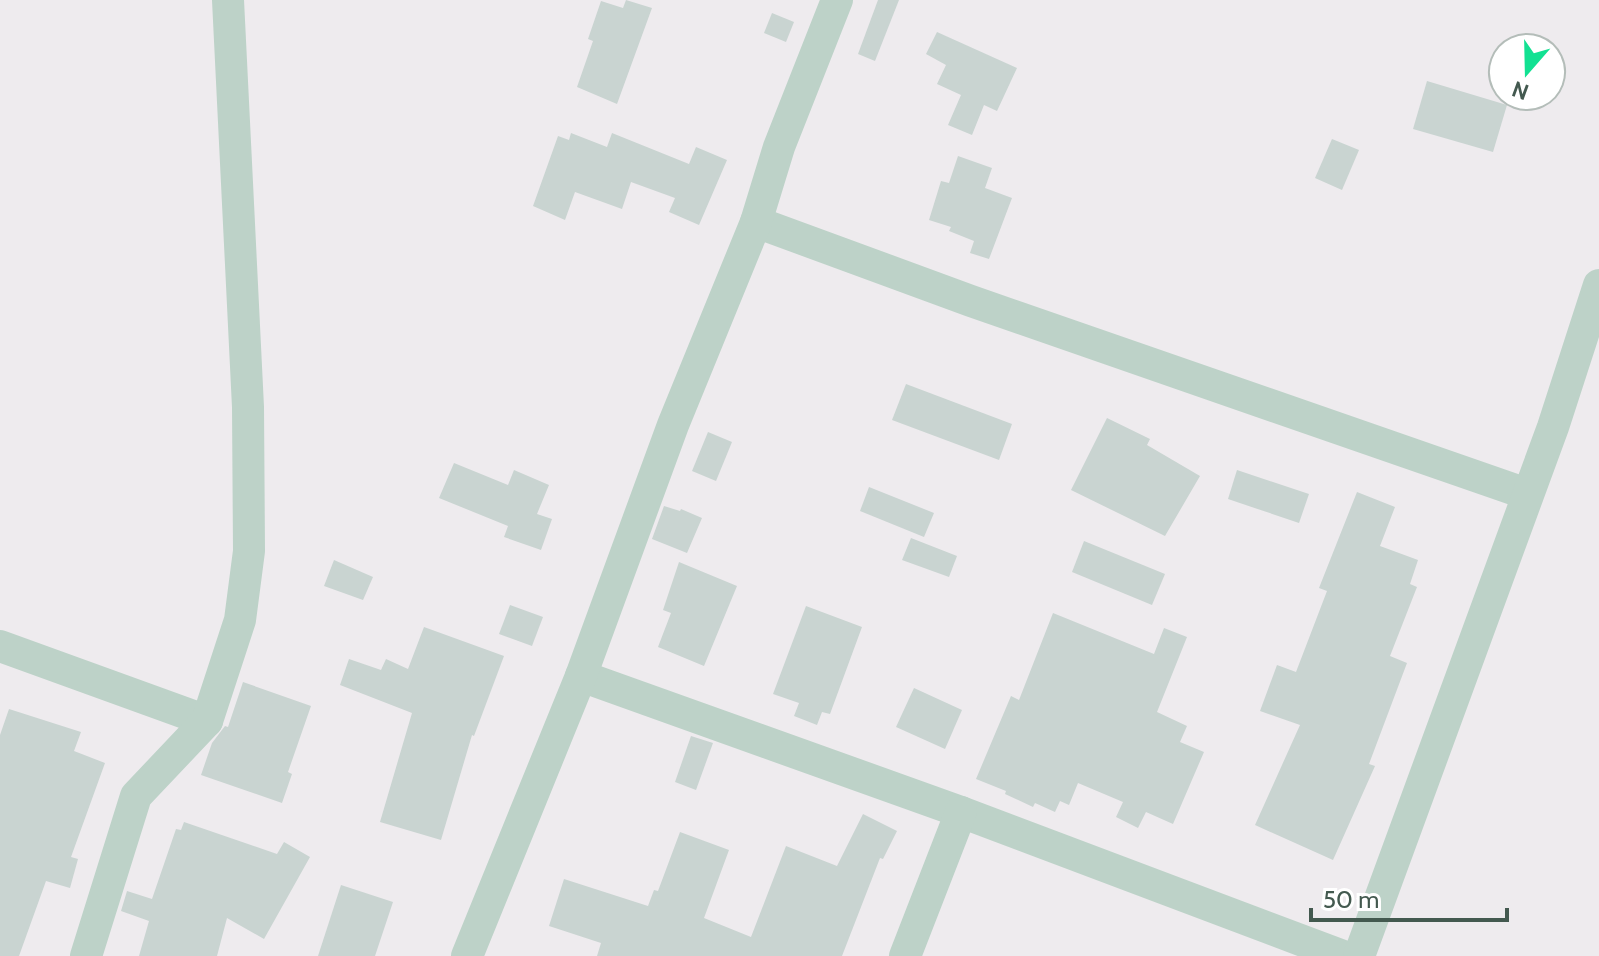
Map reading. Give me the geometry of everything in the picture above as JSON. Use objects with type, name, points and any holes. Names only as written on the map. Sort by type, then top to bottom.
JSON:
[{"type":"street","points":[[86,956],[136,796],[207,721],[240,620],[249,551],[248,391],[228,0]]},
{"type":"street","points":[[467,956],[581,676],[673,425],[756,222],[779,147],[837,0]]},
{"type":"street","points":[[756,222],[971,301],[1527,494]]},
{"type":"street","points":[[1359,956],[1553,427],[1599,285]]},
{"type":"street","points":[[0,646],[207,721]]},
{"type":"street","points":[[581,676],[961,812],[1343,956]]},
{"type":"street","points":[[905,956],[961,812]]},
{"type":"building","points":[[626,0],[652,8],[617,104],[577,87],[593,41],[588,39],[601,1],[623,8]]},
{"type":"building","points":[[878,0],[899,0],[875,61],[858,54]]},
{"type":"building","points":[[772,13],[794,22],[786,42],[764,33]]},
{"type":"building","points":[[937,32],[1017,68],[997,111],[984,105],[972,135],[948,125],[961,95],[937,84],[946,65],[926,54]]},
{"type":"building","points":[[1427,81],[1487,99],[1487,112],[1505,112],[1493,152],[1413,129]]},
{"type":"building","points":[[571,133],[607,147],[612,133],[689,164],[696,147],[727,160],[699,225],[669,212],[675,198],[631,182],[622,209],[575,192],[565,220],[533,206],[558,136],[569,140]]},
{"type":"building","points":[[1332,139],[1359,150],[1342,190],[1315,178]]},
{"type":"building","points":[[958,156],[992,168],[985,188],[1012,198],[989,259],[970,253],[974,241],[949,231],[951,227],[929,220],[941,181],[949,183]]},
{"type":"building","points":[[906,384],[1012,424],[999,460],[892,420]]},
{"type":"building","points":[[1107,418],[1150,439],[1147,445],[1200,476],[1165,536],[1071,490]]},
{"type":"building","points":[[708,432],[732,442],[716,481],[692,471]]},
{"type":"building","points":[[454,463],[508,485],[514,470],[549,485],[537,514],[552,519],[541,550],[504,537],[508,526],[439,498]]},
{"type":"building","points":[[1237,470],[1309,494],[1299,523],[1228,499]]},
{"type":"building","points":[[869,487],[934,513],[924,537],[860,511]]},
{"type":"building","points":[[1357,492],[1395,507],[1380,546],[1418,560],[1410,584],[1417,587],[1390,656],[1407,663],[1369,764],[1375,766],[1333,860],[1255,825],[1300,725],[1260,711],[1277,665],[1296,672],[1327,591],[1319,588]]},
{"type":"building","points":[[664,506],[702,518],[687,553],[652,539]]},
{"type":"building","points":[[911,538],[957,556],[949,577],[902,560]]},
{"type":"building","points":[[1084,541],[1165,574],[1152,605],[1072,572]]},
{"type":"building","points":[[334,560],[373,577],[363,600],[324,586]]},
{"type":"building","points":[[679,562],[737,586],[704,666],[658,647],[671,613],[663,610]]},
{"type":"building","points":[[510,605],[543,617],[532,646],[499,634]]},
{"type":"building","points":[[806,606],[862,627],[830,714],[822,712],[817,725],[794,716],[799,703],[773,694]]},
{"type":"building","points":[[1053,613],[1154,654],[1164,628],[1187,637],[1157,712],[1187,726],[1180,742],[1204,752],[1173,824],[1146,812],[1138,828],[1116,817],[1123,802],[1078,783],[1069,805],[1060,801],[1055,812],[1035,803],[1033,807],[1005,794],[1006,791],[976,779],[1011,696],[1019,700]]},
{"type":"building","points":[[424,627],[504,656],[472,735],[441,840],[380,822],[412,713],[340,685],[349,659],[381,670],[386,659],[408,669]]},
{"type":"building","points":[[243,682],[311,706],[288,772],[292,774],[282,803],[201,775],[212,743],[225,726],[228,727]]},
{"type":"building","points":[[914,688],[962,710],[945,749],[896,727]]},
{"type":"building","points":[[9,709],[81,732],[74,751],[105,763],[71,857],[78,859],[70,888],[46,881],[19,956],[0,956],[0,735]]},
{"type":"building","points":[[691,736],[713,743],[696,790],[675,782]]},
{"type":"building","points":[[863,814],[897,831],[883,859],[880,858],[842,956],[597,956],[601,943],[549,926],[564,879],[648,906],[654,890],[658,891],[680,832],[729,850],[704,918],[751,937],[786,846],[837,866]]},
{"type":"building","points":[[184,822],[277,854],[284,842],[310,857],[264,939],[227,918],[217,956],[139,956],[149,921],[121,911],[127,891],[152,899],[176,829],[181,830]]},
{"type":"building","points":[[341,885],[393,902],[375,956],[318,956]]}]
